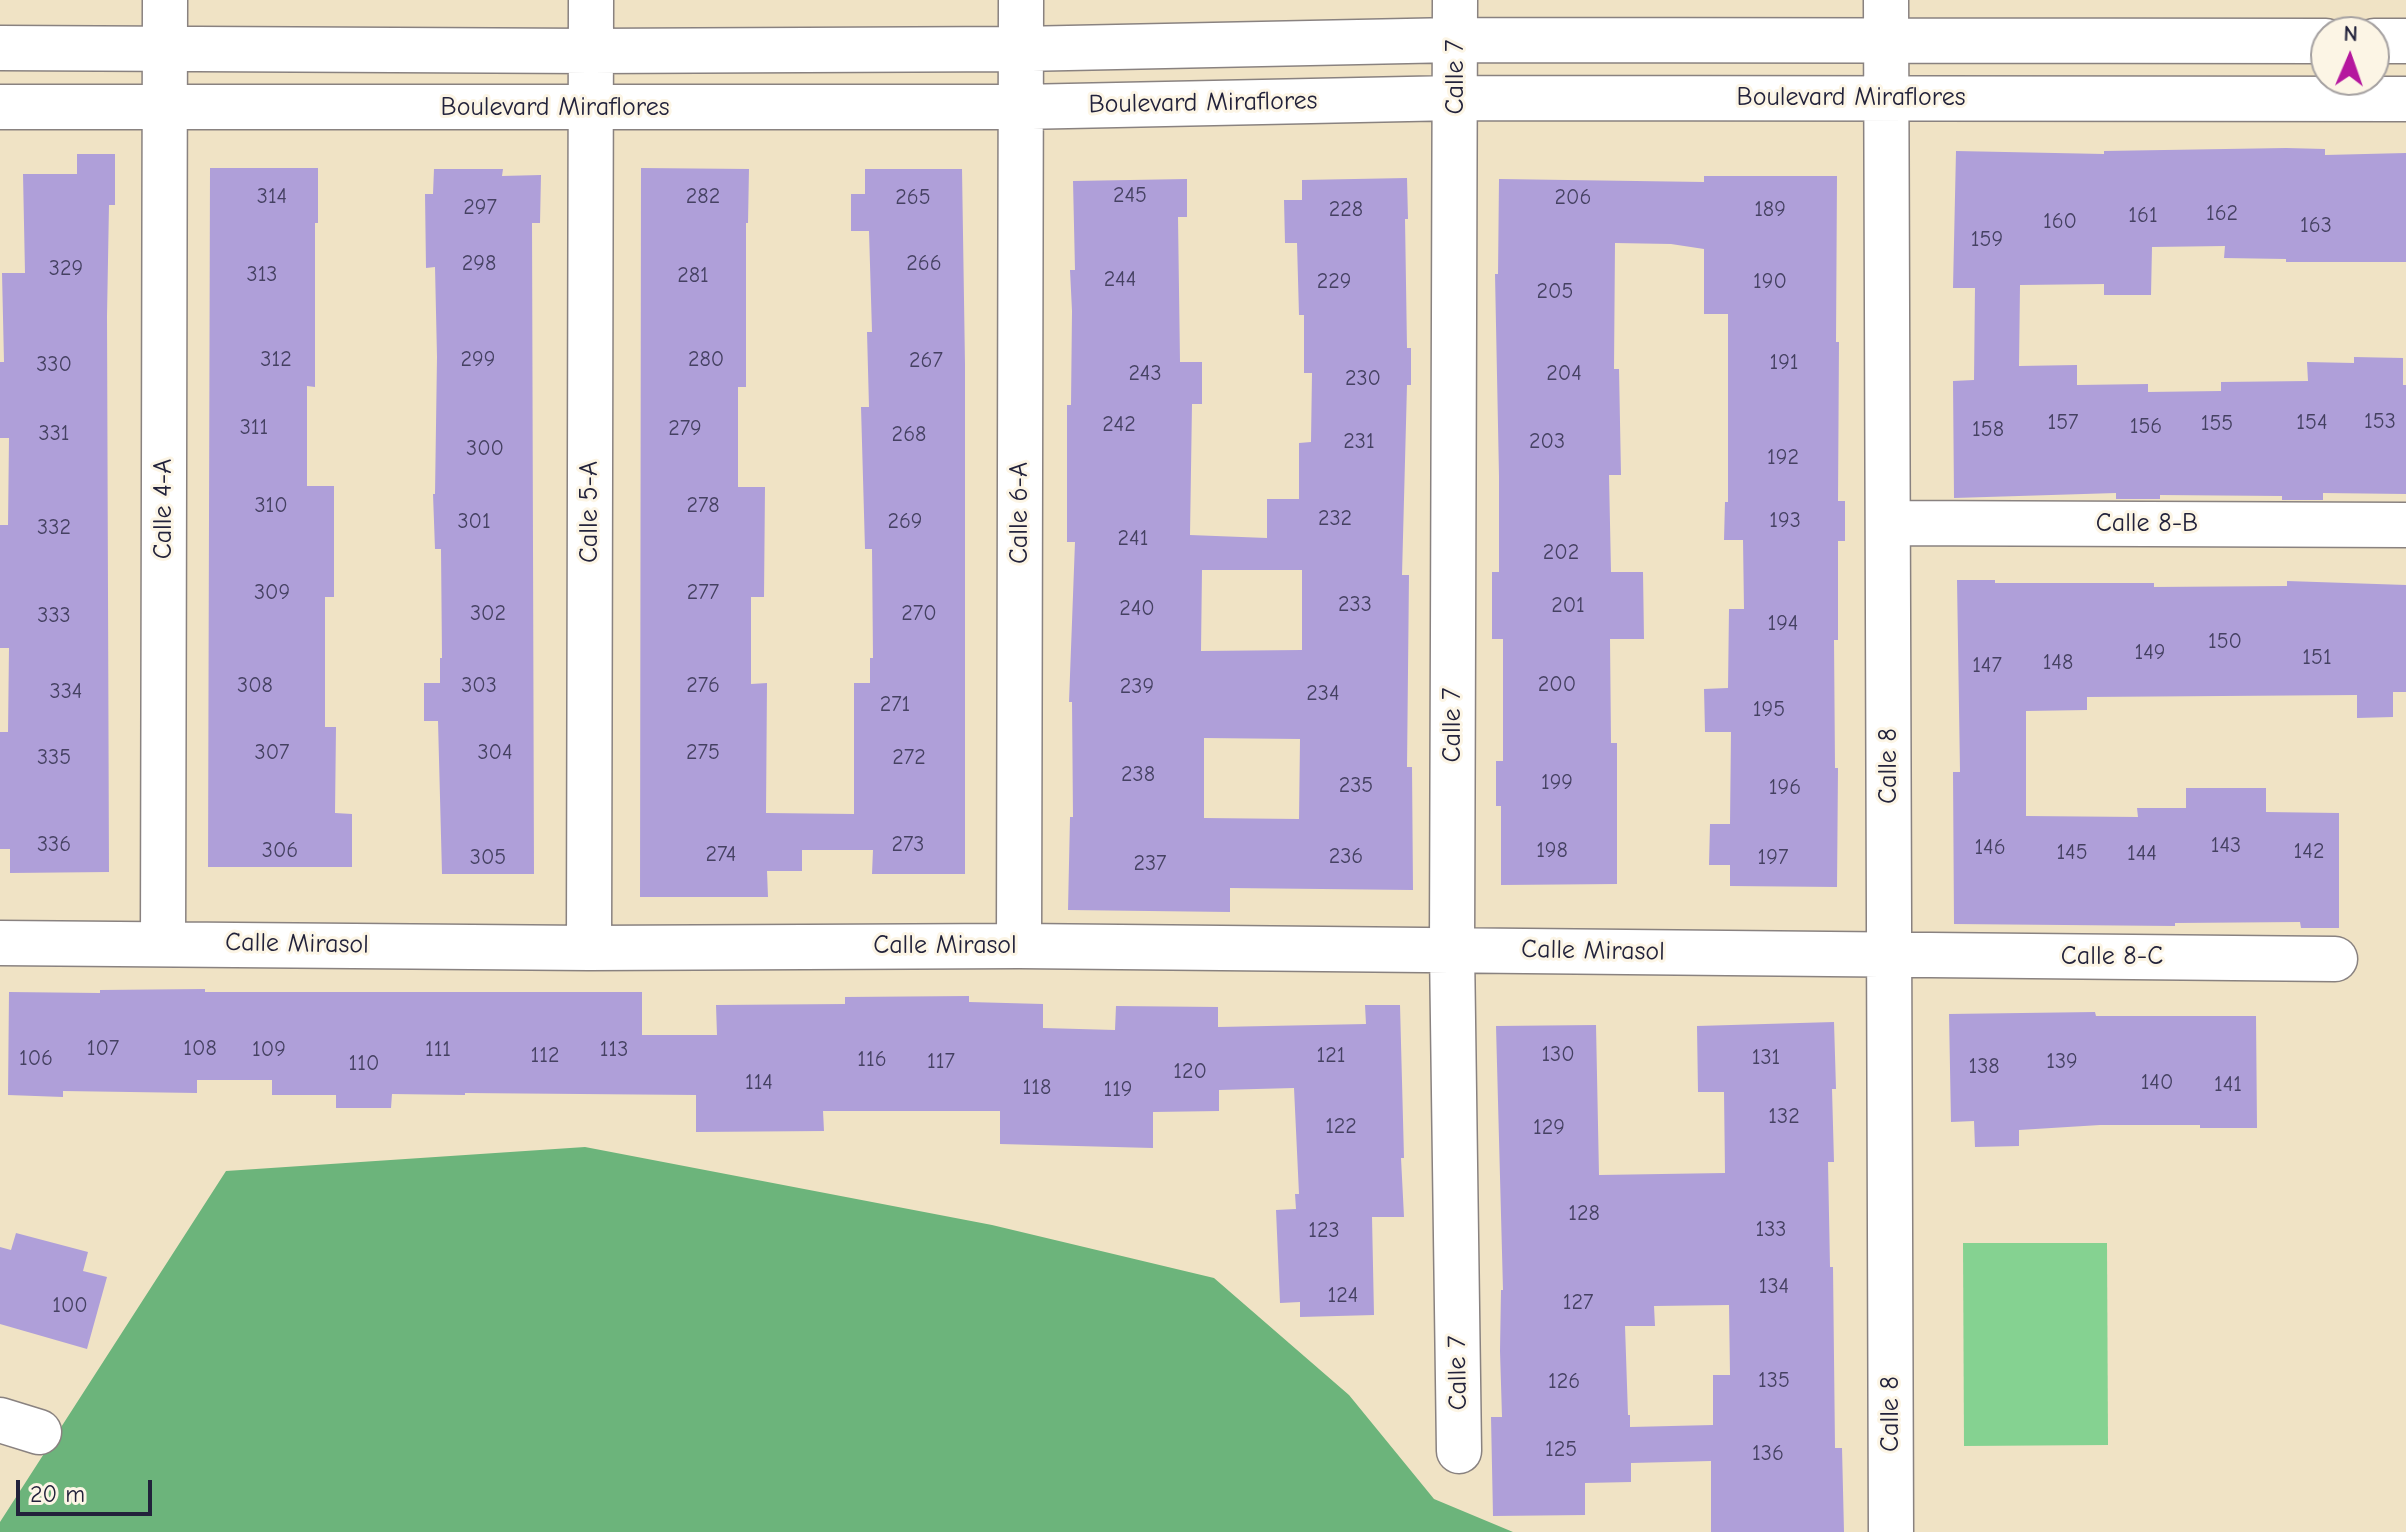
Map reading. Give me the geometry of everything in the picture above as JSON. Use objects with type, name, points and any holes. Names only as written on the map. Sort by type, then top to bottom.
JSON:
[{"type":"street","name":"Calle 4-A","points":[[163,943],[165,0]]},
{"type":"street","name":"Calle 5-A","points":[[589,948],[591,0]]},
{"type":"street","name":"Calle 6-A","points":[[1019,946],[1021,0]]},
{"type":"street","name":"Boulevard Miraflores","points":[[0,107],[165,77],[1020,79],[1455,20],[1886,20],[2310,40]]},
{"type":"street","name":"Calle 7","points":[[1455,20],[1452,949],[1459,1451]]},
{"type":"street","name":"Calle 8","points":[[1886,20],[1891,1532]]},
{"type":"street","name":"Boulevard Miraflores","points":[[0,48],[165,77],[1020,79],[1456,98],[2406,99]]},
{"type":"street","name":"Calle 8-B","points":[[1888,523],[2406,525]]},
{"type":"street","name":"Calle Mirasol","points":[[0,943],[589,948],[1019,946],[1889,956]]},
{"type":"street","name":"Calle 8-C","points":[[1889,956],[2335,959]]},
{"type":"green space","points":[[585,1147],[992,1225],[1214,1278],[1349,1395],[1434,1499],[1513,1532],[0,1532],[0,1522],[226,1171]]},
{"type":"green space","points":[[1963,1243],[2107,1243],[2108,1445],[1964,1446]]},
{"type":"building","points":[[2325,149],[2325,155],[2406,153],[2406,262],[2286,262],[2286,259],[2224,258],[2225,246],[2152,247],[2151,295],[2104,295],[2104,284],[2020,285],[2019,366],[2077,365],[2077,385],[2148,384],[2148,392],[2221,391],[2221,382],[2308,381],[2307,362],[2354,363],[2354,357],[2403,358],[2403,385],[2406,385],[2406,494],[2323,493],[2323,500],[2282,500],[2282,496],[2160,495],[2160,499],[2116,499],[2116,493],[1954,498],[1953,381],[1974,380],[1975,288],[1953,288],[1956,151],[2104,154],[2104,151]]},
{"type":"building","points":[[77,154],[115,154],[115,205],[109,205],[107,316],[109,872],[10,873],[10,849],[0,849],[0,732],[8,732],[9,648],[0,648],[0,525],[8,525],[9,438],[0,438],[0,362],[4,362],[2,273],[25,273],[23,174],[77,174]]},
{"type":"building","points":[[210,168],[318,168],[315,387],[307,386],[307,486],[334,486],[334,597],[325,597],[325,727],[336,727],[335,813],[352,814],[352,867],[208,867]]},
{"type":"building","points":[[641,168],[749,169],[746,387],[738,387],[738,487],[765,487],[764,597],[751,597],[751,684],[767,683],[766,813],[854,814],[854,683],[870,683],[870,658],[873,658],[872,549],[865,549],[861,407],[869,407],[867,332],[872,332],[869,231],[851,231],[851,194],[865,194],[865,169],[962,169],[965,874],[872,874],[873,850],[802,850],[802,871],[767,871],[768,897],[640,897]]},
{"type":"building","points":[[434,169],[503,169],[502,176],[541,175],[540,223],[532,223],[534,874],[442,874],[438,721],[424,721],[424,683],[440,683],[442,658],[441,549],[435,549],[433,494],[437,357],[435,267],[426,268],[425,194],[433,194]]},
{"type":"building","points":[[1704,176],[1837,176],[1838,501],[1845,501],[1845,541],[1838,541],[1838,640],[1834,640],[1835,768],[1838,768],[1837,887],[1730,886],[1730,865],[1709,865],[1710,824],[1730,824],[1731,732],[1705,732],[1704,689],[1728,688],[1729,609],[1744,609],[1743,540],[1724,540],[1725,502],[1728,502],[1728,314],[1704,314],[1704,249],[1671,244],[1615,243],[1614,369],[1619,369],[1621,475],[1609,475],[1611,572],[1643,572],[1644,639],[1610,639],[1611,743],[1617,743],[1617,884],[1501,885],[1501,806],[1496,806],[1496,761],[1503,761],[1503,639],[1492,639],[1492,572],[1499,572],[1495,274],[1498,274],[1499,179],[1704,182]]},
{"type":"building","points":[[1407,178],[1407,348],[1411,348],[1411,385],[1407,385],[1402,575],[1409,575],[1407,767],[1412,767],[1413,890],[1230,888],[1230,912],[1068,910],[1070,817],[1073,817],[1072,702],[1069,702],[1075,542],[1067,542],[1067,405],[1071,405],[1070,270],[1075,270],[1073,181],[1187,179],[1187,217],[1178,217],[1180,362],[1202,362],[1202,404],[1192,404],[1190,535],[1267,538],[1267,499],[1299,499],[1299,443],[1311,442],[1312,373],[1304,373],[1304,315],[1299,315],[1297,243],[1285,243],[1284,200],[1302,200],[1302,180]],"holes":[[[1202,570],[1302,570],[1302,650],[1201,651]],[[1204,738],[1300,739],[1299,819],[1204,818]]]},
{"type":"building","points":[[1957,580],[1995,580],[1995,583],[2154,583],[2154,587],[2287,586],[2287,581],[2406,585],[2406,692],[2393,692],[2393,717],[2357,718],[2357,695],[2087,697],[2087,710],[2026,711],[2026,816],[2138,817],[2137,808],[2186,808],[2186,788],[2266,788],[2266,812],[2339,813],[2339,928],[2301,928],[2300,922],[2175,923],[2175,926],[1954,924],[1953,772],[1960,772]]},
{"type":"building","points":[[205,989],[205,992],[642,992],[642,1035],[717,1035],[716,1005],[845,1004],[845,997],[969,996],[969,1002],[1043,1004],[1043,1028],[1115,1030],[1116,1006],[1218,1007],[1218,1027],[1366,1024],[1365,1005],[1400,1005],[1404,1217],[1372,1217],[1374,1315],[1300,1317],[1300,1302],[1280,1303],[1276,1210],[1296,1209],[1295,1194],[1299,1194],[1294,1088],[1219,1090],[1219,1111],[1153,1112],[1153,1148],[1000,1144],[1000,1111],[823,1111],[824,1131],[696,1132],[696,1095],[392,1094],[391,1108],[336,1108],[336,1095],[272,1095],[272,1080],[197,1080],[197,1093],[63,1091],[63,1097],[8,1095],[9,992]]},
{"type":"building","points":[[2095,1012],[2096,1016],[2256,1016],[2257,1128],[2100,1125],[2019,1130],[2019,1146],[1975,1147],[1974,1121],[1951,1122],[1949,1014]]},
{"type":"building","points":[[1834,1022],[1834,1162],[1828,1162],[1830,1267],[1833,1267],[1835,1448],[1842,1448],[1844,1532],[1711,1532],[1711,1461],[1631,1463],[1631,1482],[1585,1483],[1585,1515],[1493,1516],[1491,1417],[1502,1417],[1500,1351],[1503,1290],[1496,1026],[1596,1025],[1599,1175],[1725,1173],[1724,1092],[1698,1092],[1697,1026]],"holes":[[[1729,1305],[1730,1375],[1713,1375],[1713,1425],[1630,1427],[1625,1326],[1655,1326],[1654,1306]]]},
{"type":"building","points":[[16,1233],[88,1252],[83,1271],[107,1277],[87,1349],[0,1324],[0,1247],[11,1250]]}]
